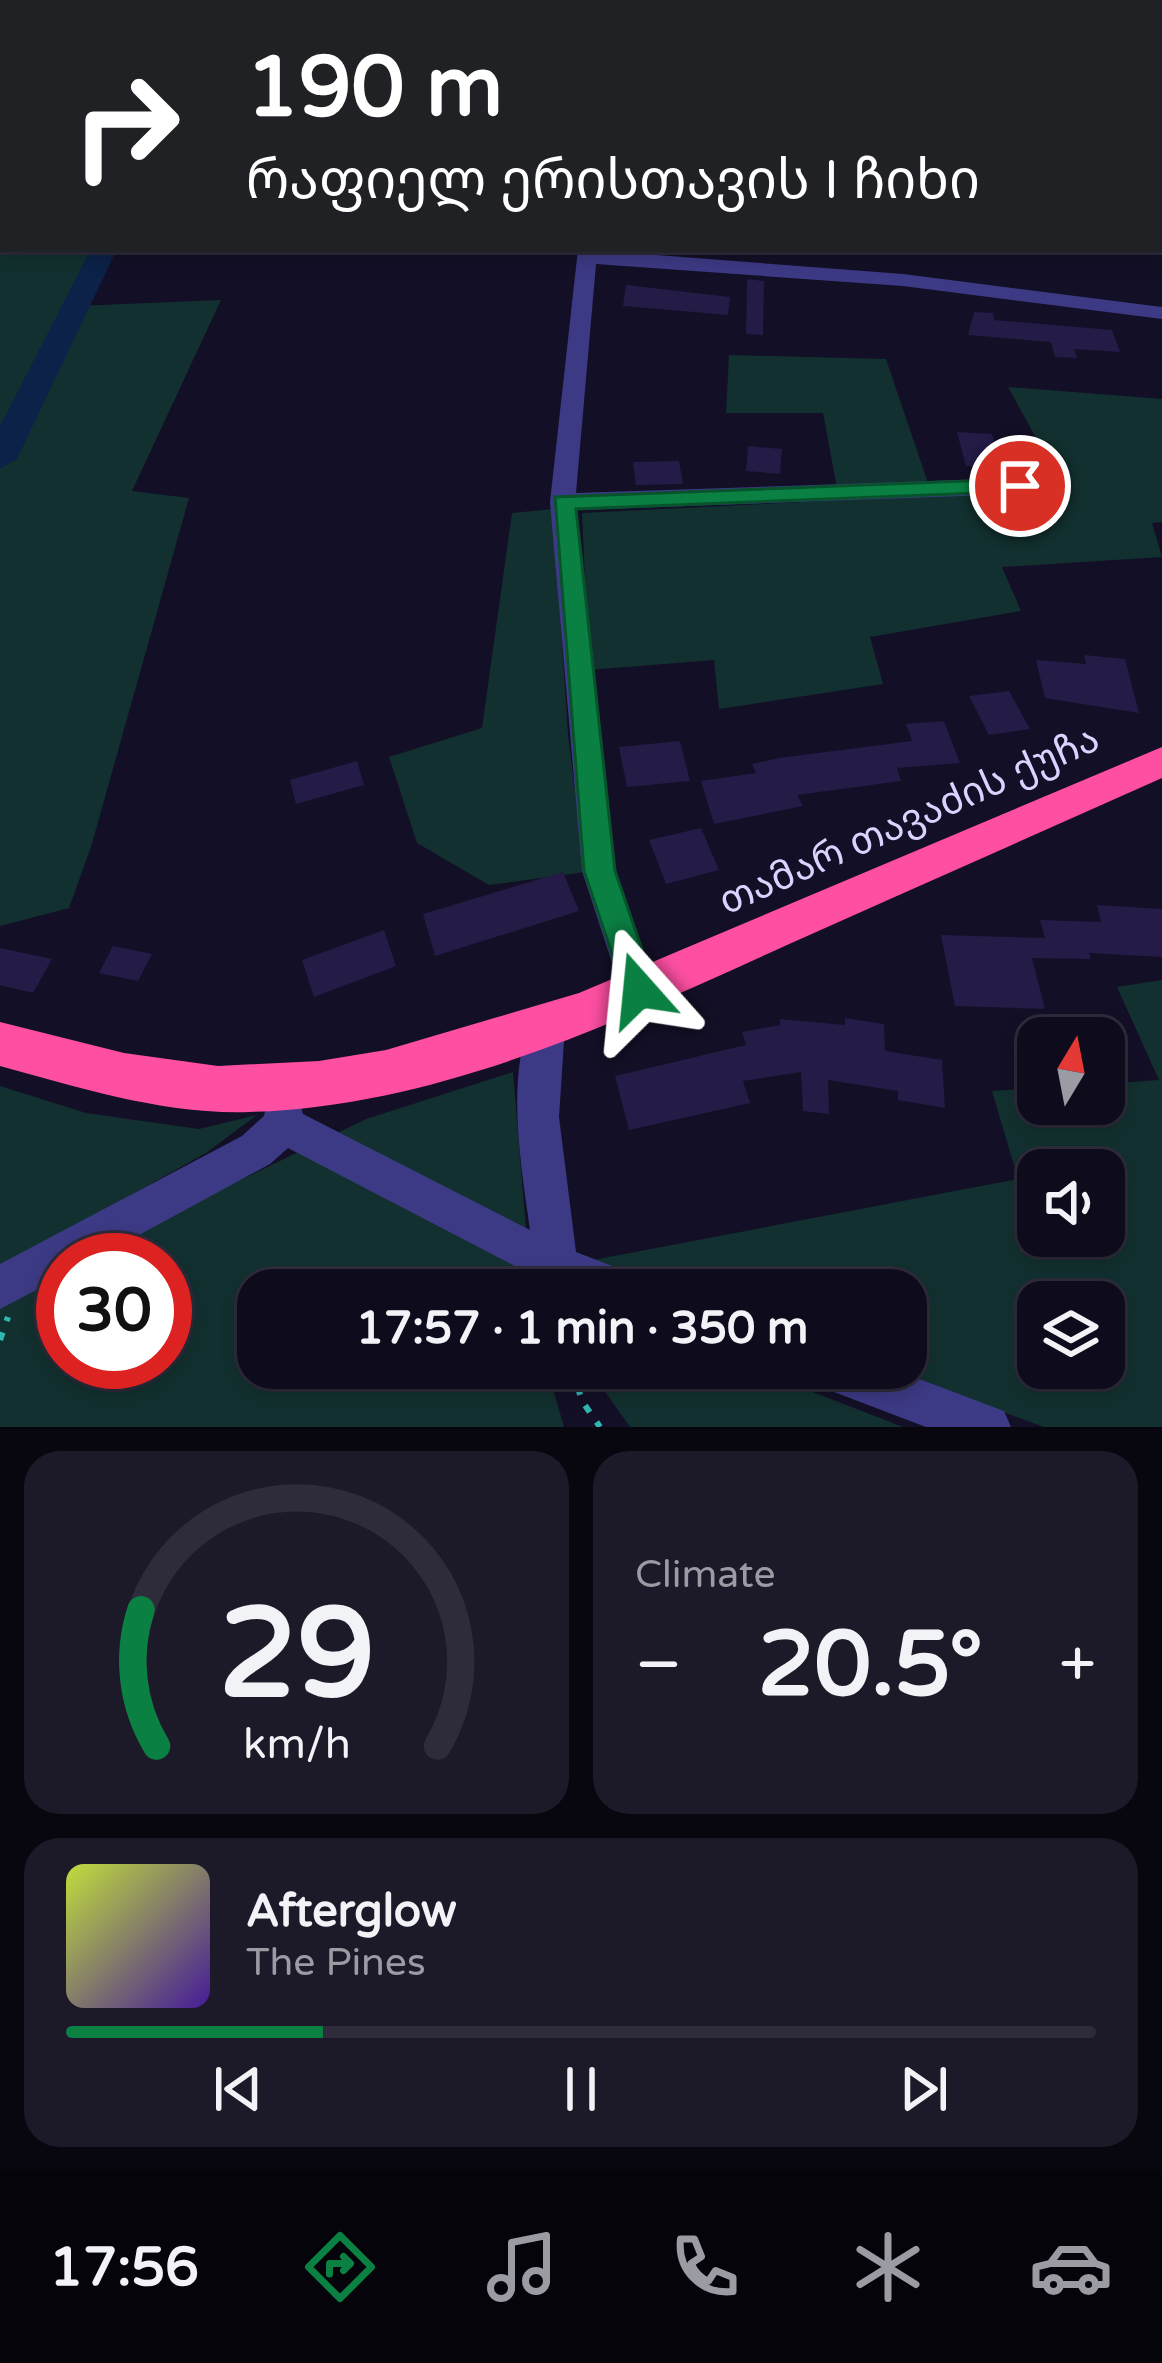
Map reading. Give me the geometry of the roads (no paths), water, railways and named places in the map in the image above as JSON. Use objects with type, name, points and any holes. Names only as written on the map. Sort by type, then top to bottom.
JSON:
[{"type":"highway","name":"თამარ თავაძის ქუჩა","points":[[0,1044],[283,1106],[320,1085],[481,1052],[639,990],[1162,762]]},
{"type":"street","points":[[639,990],[599,871],[563,502],[589,254],[903,280],[1162,313]]},
{"type":"street","points":[[563,502],[1020,486]]},
{"type":"street","points":[[546,1026],[536,1080],[536,1134],[557,1267]]},
{"type":"street","points":[[0,1287],[256,1150],[283,1106],[562,1269]]},
{"type":"street","points":[[886,1389],[988,1427]]},
{"type":"waterway","points":[[0,459],[103,252]]}]
